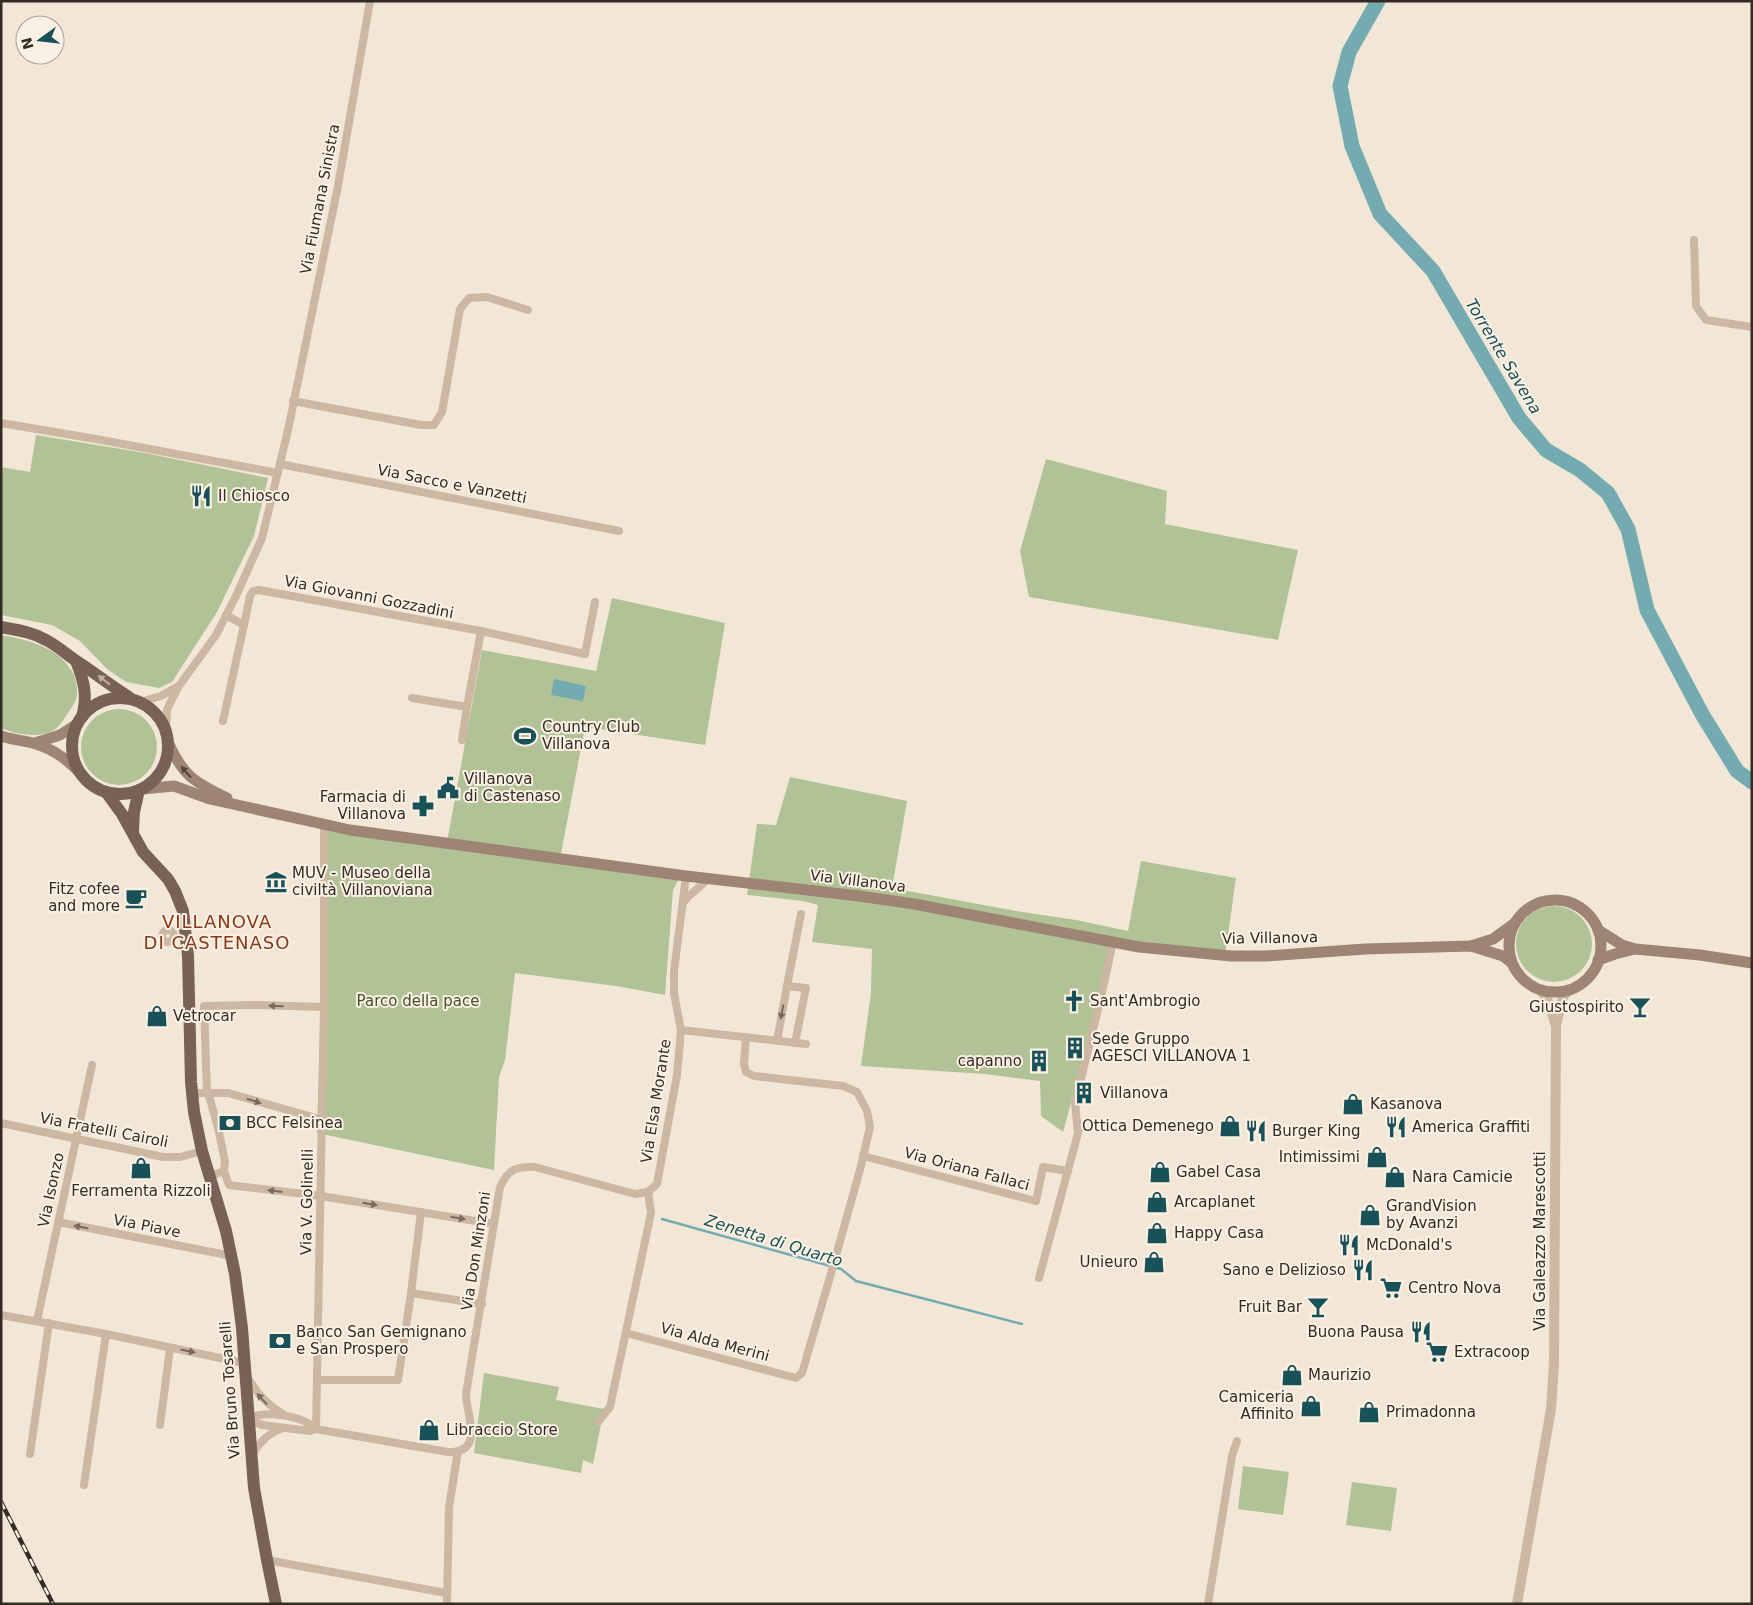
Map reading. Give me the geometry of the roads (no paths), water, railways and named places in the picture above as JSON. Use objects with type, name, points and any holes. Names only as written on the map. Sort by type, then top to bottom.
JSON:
[{"type":"main road","points":[[1,627],[24,631],[46,639],[89,668],[103,680],[152,709],[160,719],[167,736],[168,753],[162,769],[151,782],[140,790],[128,793],[106,792],[94,786],[61,756],[35,743],[1,736]]},
{"type":"main road","points":[[76,661],[85,686],[84,708],[73,735],[73,751],[77,768],[84,777]]},
{"type":"main road","points":[[35,743],[52,738],[79,720],[95,704],[104,700],[113,698],[136,700]]},
{"type":"main road","name":"Via Villanova","points":[[167,736],[176,758],[190,777],[198,784],[242,805]]},
{"type":"main road","name":"Via Villanova","points":[[140,790],[174,786],[210,799],[285,814],[324,826],[708,879],[859,896],[914,904],[1139,947],[1231,956],[1471,946],[1493,938],[1515,923]]},
{"type":"main road","points":[[133,836],[134,812],[140,790]]},
{"type":"main road","name":"Via Bruno Tosarelli","points":[[106,792],[122,814],[143,852],[168,879],[183,911],[180,935],[191,1093],[202,1151],[232,1256],[240,1307],[251,1457],[266,1560],[276,1604]]},
{"type":"main road","points":[[1559,900],[1571,903],[1582,909],[1592,919],[1598,930],[1600,950],[1594,971],[1586,979],[1569,990],[1553,992],[1541,990],[1528,984],[1518,974],[1512,962],[1509,949],[1510,935],[1515,923],[1523,912],[1534,905],[1546,901],[1559,900]]},
{"type":"main road","points":[[1598,930],[1622,945],[1635,949],[1700,955],[1752,963]]},
{"type":"main road","name":"Via Villanova","points":[[1471,946],[1503,956],[1512,962]]},
{"type":"main road","points":[[1598,960],[1635,949]]},
{"type":"street","name":"Via Fiumana Sinistra","points":[[167,736],[167,710],[178,686],[200,659],[216,635],[262,538],[280,464],[338,186],[370,1]]},
{"type":"street","points":[[1694,240],[1696,306],[1706,320],[1752,327]]},
{"type":"street","points":[[293,401],[421,425],[434,425],[442,412],[460,309],[470,298],[487,297],[528,310]]},
{"type":"street","points":[[1,423],[278,472]]},
{"type":"street","name":"Via Sacco e Vanzetti","points":[[280,464],[619,531]]},
{"type":"street","name":"Via Giovanni Gozzadini","points":[[244,624],[250,596],[253,592],[259,590],[481,631],[585,654],[595,602]]},
{"type":"street","points":[[223,721],[244,624],[226,615]]},
{"type":"street","points":[[462,740],[481,631]]},
{"type":"street","name":"Via Fiumana Sinistra","points":[[136,700],[161,696],[178,686]]},
{"type":"street","points":[[412,698],[467,707]]},
{"type":"street","name":"Via V. Golinelli","points":[[316,1429],[324,1007],[324,826]]},
{"type":"street","name":"Via Elsa Morante","points":[[648,1192],[657,1184],[678,1075],[681,1030],[674,993],[674,971],[686,876]]},
{"type":"street","points":[[683,903],[694,890],[708,879]]},
{"type":"street","points":[[777,1041],[801,914]]},
{"type":"street","points":[[1040,1278],[1078,1133],[1075,1103],[1102,996],[1113,942]]},
{"type":"street","points":[[787,986],[806,988],[795,1043]]},
{"type":"street","name":"Via Galeazzo Marescotti","points":[[1541,990],[1549,1003],[1556,1025]]},
{"type":"street","name":"Via Galeazzo Marescotti","points":[[1517,1604],[1552,1400],[1554,1354],[1556,1025],[1564,997],[1569,990]]},
{"type":"street","points":[[324,1007],[204,1006],[207,1092],[219,1132],[225,1162],[224,1171],[229,1185],[321,1196],[494,1224]]},
{"type":"street","points":[[681,1030],[806,1044]]},
{"type":"street","points":[[746,1037],[744,1064],[746,1072],[754,1076],[843,1086],[857,1092],[868,1111],[870,1127],[863,1156]]},
{"type":"street","name":"Via Isonzo","points":[[37,1321],[92,1065]]},
{"type":"street","points":[[191,1093],[228,1093],[322,1120]]},
{"type":"street","name":"Via Fratelli Cairoli","points":[[1,1124],[163,1157],[180,1157],[202,1151]]},
{"type":"street","name":"Via Oriana Fallaci","points":[[863,1156],[1036,1201],[1043,1167],[1068,1172]]},
{"type":"street","name":"Via Alda Merini","points":[[626,1333],[796,1378],[802,1373],[863,1156]]},
{"type":"street","name":"Via Don Minzoni","points":[[447,1604],[449,1507],[458,1451],[467,1445],[472,1437],[473,1428],[467,1407],[466,1394],[500,1187],[506,1175],[515,1169],[534,1167],[635,1194],[648,1192]]},
{"type":"street","points":[[210,1176],[224,1171]]},
{"type":"street","points":[[598,1422],[610,1407],[651,1212],[648,1192]]},
{"type":"street","points":[[317,1380],[398,1380],[421,1212]]},
{"type":"street","name":"Via Piave","points":[[58,1222],[232,1256]]},
{"type":"street","points":[[410,1293],[482,1304]]},
{"type":"street","points":[[1,1315],[106,1334],[170,1348],[245,1368],[260,1396],[268,1405],[286,1416]]},
{"type":"street","points":[[30,1454],[49,1323]]},
{"type":"street","points":[[84,1485],[106,1334]]},
{"type":"street","points":[[160,1425],[170,1348]]},
{"type":"street","points":[[248,1419],[260,1414],[286,1416],[308,1423],[316,1429]]},
{"type":"street","points":[[248,1419],[262,1425],[316,1429],[448,1452],[458,1451]]},
{"type":"street","points":[[251,1457],[267,1437],[274,1432],[286,1428]]},
{"type":"street","points":[[1208,1604],[1232,1456],[1237,1441]]},
{"type":"street","points":[[266,1560],[446,1593]]},
{"type":"water","points":[[554,679],[586,686],[583,701],[551,695]]},
{"type":"waterway","name":"Torrente Savena","points":[[1378,1],[1349,52],[1340,86],[1352,146],[1380,214],[1433,271],[1519,418],[1546,450],[1580,470],[1608,493],[1628,529],[1647,610],[1702,714],[1737,771],[1752,782]]},
{"type":"waterway","name":"Zenetta di Quarto","points":[[662,1219],[841,1269],[856,1281],[1022,1324]]},
{"type":"railway","points":[[1,1502],[53,1604]]},
{"type":"place","name":"Il Chiosco","points":[[201,496]]},
{"type":"place","name":"Country Club Villanova","points":[[525,736]]},
{"type":"place","name":"Villanova di Castenaso","points":[[448,788]]},
{"type":"place","name":"Farmacia di Villanova","points":[[423,806]]},
{"type":"place","name":"MUV - Museo della civiltà Villanoviana","points":[[276,882]]},
{"type":"place","name":"Fitz cofee and more","points":[[136,898]]},
{"type":"place","name":"Sant'Ambrogio","points":[[1074,1001]]},
{"type":"place","name":"Giustospirito","points":[[1640,1007]]},
{"type":"place","name":"Vetrocar","points":[[157,1016]]},
{"type":"place","name":"Sede Gruppo AGESCI VILLANOVA 1","points":[[1075,1048]]},
{"type":"place","name":"capanno","points":[[1039,1061]]},
{"type":"place","name":"Villanova","points":[[1084,1093]]},
{"type":"place","name":"Kasanova","points":[[1353,1104]]},
{"type":"place","name":"BCC Felsinea","points":[[230,1123]]},
{"type":"place","name":"Ottica Demenego","points":[[1230,1126]]},
{"type":"place","name":"America Graffiti","points":[[1396,1127]]},
{"type":"place","name":"Burger King","points":[[1256,1131]]},
{"type":"place","name":"Intimissimi","points":[[1377,1157]]},
{"type":"place","name":"Ferramenta Rizzoli","points":[[141,1168]]},
{"type":"place","name":"Gabel Casa","points":[[1160,1172]]},
{"type":"place","name":"Nara Camicie","points":[[1395,1177]]},
{"type":"place","name":"Arcaplanet","points":[[1157,1202]]},
{"type":"place","name":"GrandVision by Avanzi","points":[[1370,1215]]},
{"type":"place","name":"Happy Casa","points":[[1157,1233]]},
{"type":"place","name":"McDonald's","points":[[1349,1245]]},
{"type":"place","name":"Unieuro","points":[[1154,1262]]},
{"type":"place","name":"Sano e Delizioso","points":[[1363,1270]]},
{"type":"place","name":"Centro Nova","points":[[1391,1288]]},
{"type":"place","name":"Fruit Bar","points":[[1318,1307]]},
{"type":"place","name":"Buona Pausa","points":[[1421,1332]]},
{"type":"place","name":"Banco San Gemignano e San Prospero","points":[[280,1341]]},
{"type":"place","name":"Extracoop","points":[[1437,1352]]},
{"type":"place","name":"Maurizio","points":[[1292,1375]]},
{"type":"place","name":"Camiceria Affinito","points":[[1311,1406]]},
{"type":"place","name":"Primadonna","points":[[1369,1412]]},
{"type":"place","name":"Libraccio Store","points":[[429,1430]]},
{"type":"district","name":"VILLANOVA DI CASTENASO","points":[[217,932]]},
{"type":"park label","name":"Parco della pace","points":[[418,1001]]}]
